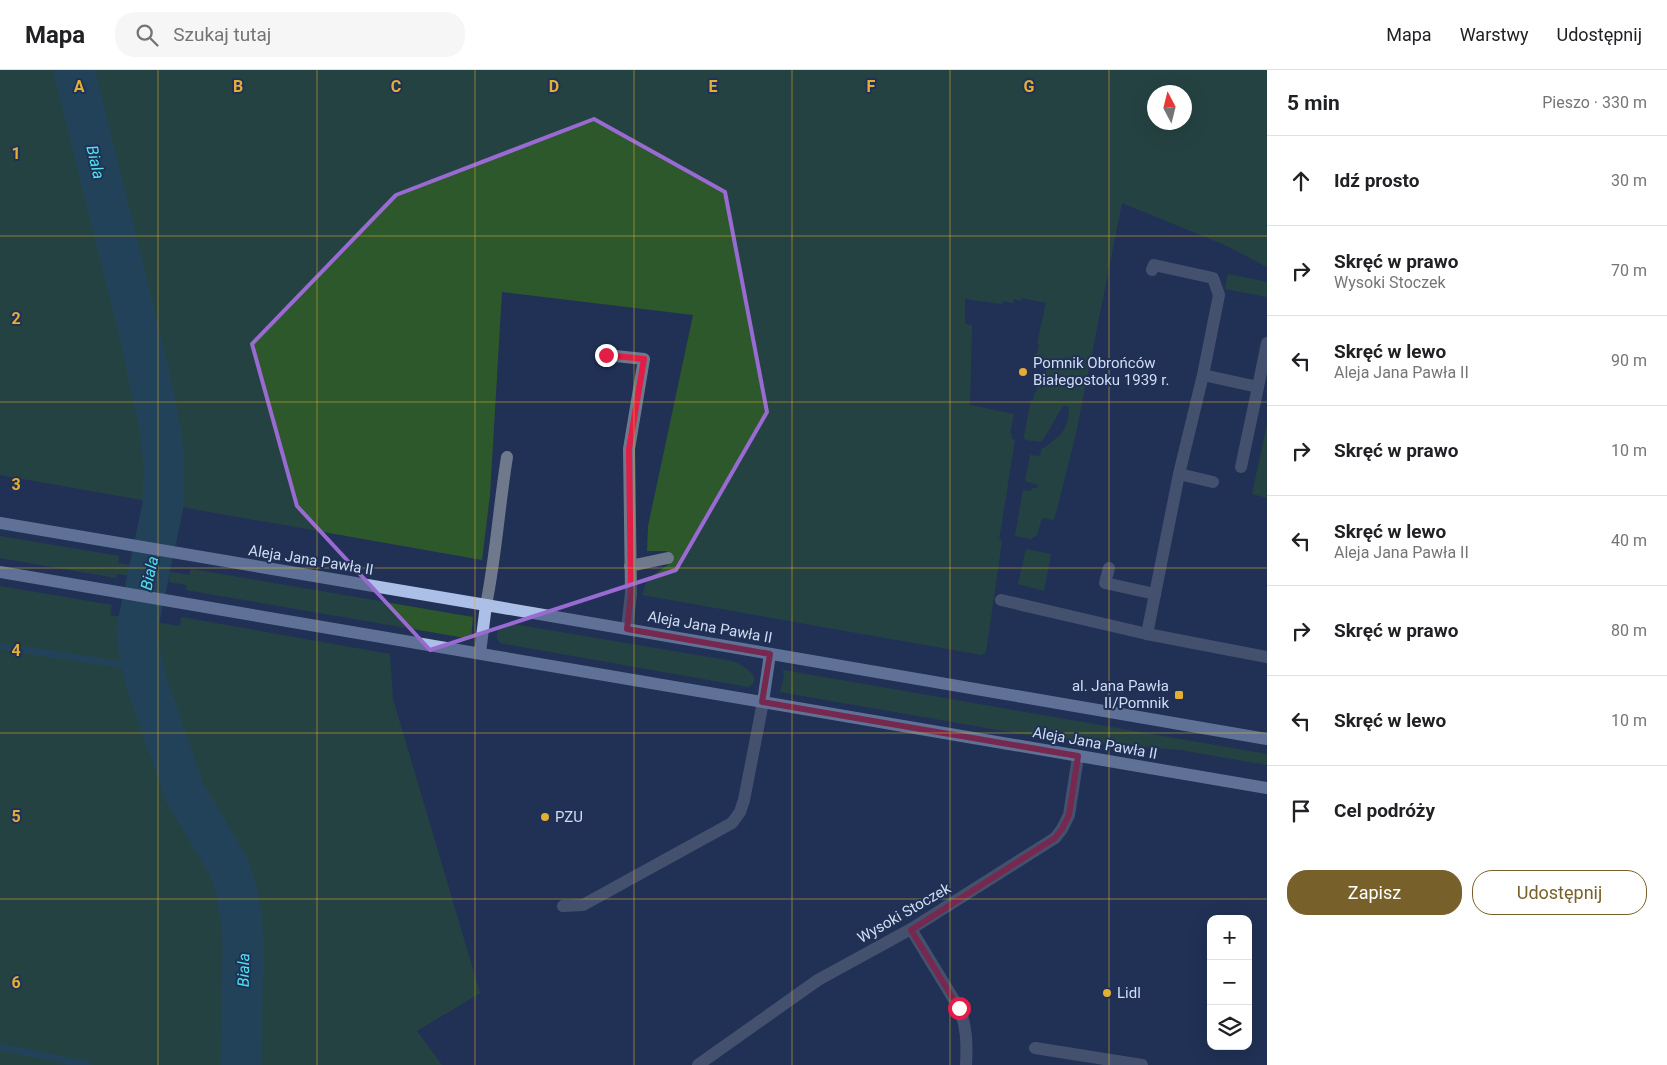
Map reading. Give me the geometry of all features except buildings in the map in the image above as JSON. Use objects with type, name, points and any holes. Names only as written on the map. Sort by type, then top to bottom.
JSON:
[{"type":"main road","name":"Aleja Jana Pawła II","points":[[0,524],[1267,739]]},
{"type":"main road","name":"Aleja Jana Pawła II","points":[[0,572],[1267,788]]},
{"type":"main road","points":[[480,653],[486,605]]},
{"type":"main road","points":[[762,702],[770,654]]},
{"type":"street","points":[[1147,634],[1179,474],[1203,375],[1219,296],[1213,278],[1154,265],[1152,270]]},
{"type":"street","points":[[1241,467],[1267,343]]},
{"type":"street","points":[[606,355],[644,359],[629,449],[631,593],[627,629]]},
{"type":"street","points":[[1203,375],[1258,387]]},
{"type":"street","points":[[486,605],[493,575],[507,457]]},
{"type":"street","points":[[1179,474],[1212,482]]},
{"type":"street","points":[[630,566],[668,558]]},
{"type":"street","points":[[1108,568],[1106,583],[1155,594]]},
{"type":"street","points":[[1001,600],[1147,634],[1267,658]]},
{"type":"street","points":[[563,906],[583,904],[732,823],[740,812],[744,800],[762,702]]},
{"type":"street","name":"Wysoki Stoczek","points":[[698,1065],[818,980],[911,930],[1055,838],[1069,815],[1078,756]]},
{"type":"street","points":[[911,930],[965,1021],[966,1065]]},
{"type":"street","points":[[1035,1048],[1142,1065]]},
{"type":"highlighted area","points":[[594,119],[725,192],[767,412],[676,570],[430,650],[297,506],[252,344],[396,195]]},
{"type":"green space","points":[[0,70],[1267,70],[1267,267],[1225,245],[1122,203],[1075,438],[1054,520],[1042,518],[1037,535],[1031,539],[1015,536],[1023,490],[1031,491],[1032,488],[1037,488],[1038,485],[1025,481],[1030,455],[1040,456],[1042,448],[1055,439],[1066,427],[1069,415],[1069,407],[1064,405],[1041,442],[1025,440],[1024,436],[1031,400],[1033,401],[1037,387],[1042,388],[1047,367],[1034,364],[1046,303],[1022,298],[1021,301],[1014,299],[1013,303],[1003,301],[1002,304],[965,299],[965,324],[972,325],[970,405],[1014,414],[1010,433],[1012,439],[1015,440],[999,540],[1002,541],[986,652],[982,655],[642,595],[647,580],[669,564],[667,551],[647,551],[648,526],[693,315],[502,292],[490,495],[482,560],[0,475]]},
{"type":"green space","points":[[1228,274],[1267,282],[1267,297],[1225,289]]},
{"type":"green space","points":[[1267,424],[1267,498],[1252,494]]},
{"type":"green space","points":[[0,536],[119,556],[118,563],[137,566],[137,577],[117,574],[116,578],[0,558]]},
{"type":"green space","points":[[1026,549],[1051,554],[1044,591],[1018,584]]},
{"type":"green space","points":[[191,569],[473,617],[471,639],[186,590],[187,585],[169,582],[170,572],[189,575]]},
{"type":"green space","points":[[0,586],[112,605],[110,615],[180,626],[181,617],[390,654],[393,699],[480,993],[417,1031],[442,1065],[0,1065]]},
{"type":"green space","points":[[513,624],[732,661],[750,672],[754,680],[748,687],[500,643],[497,636],[500,628]]},
{"type":"green space","points":[[783,670],[1267,754],[1267,765],[1181,750],[1056,740],[780,692],[784,677]]},
{"type":"waterway","name":"Biala","points":[[74,70],[142,343],[161,433],[164,465],[163,505],[137,629],[139,649],[146,681],[185,793],[229,867],[236,889],[242,922],[243,947],[241,1065]]},
{"type":"waterway","points":[[0,646],[143,668]]},
{"type":"waterway","points":[[0,1047],[88,1065]]},
{"type":"place","name":"Pomnik Obrońców Białegostoku 1939 r.","points":[[1023,372]]},
{"type":"place","name":"al. Jana Pawła II/Pomnik","points":[[1179,695]]},
{"type":"place","name":"PZU","points":[[545,817]]},
{"type":"place","name":"Lidl","points":[[1107,993]]},
{"type":"route","points":[[606,355],[644,359],[629,449],[631,593],[627,629],[770,654],[762,702],[1078,756],[1069,815],[1055,838],[911,930],[959,1008]]}]
